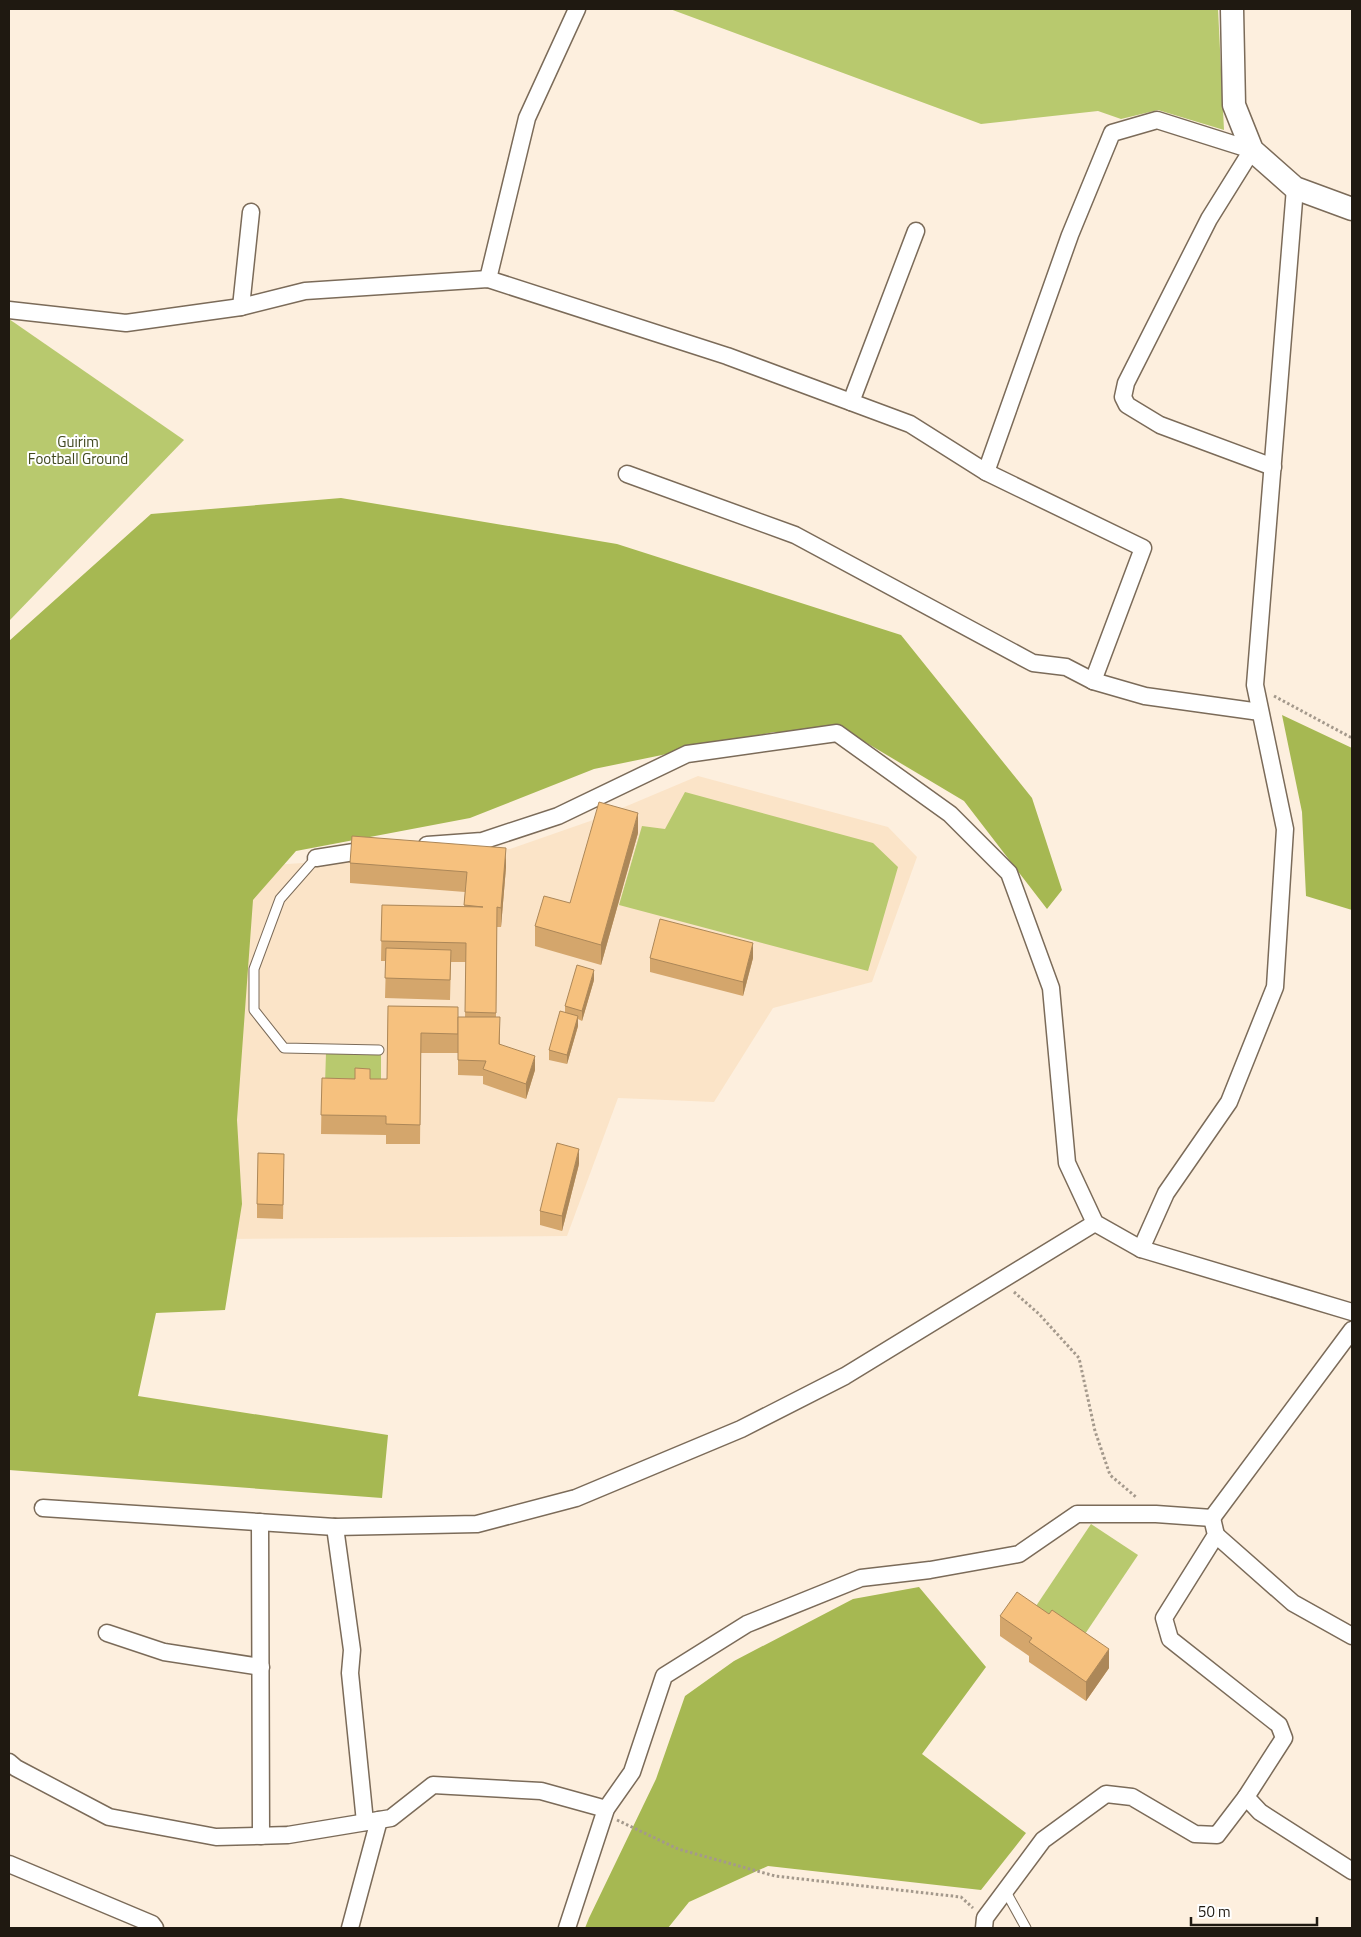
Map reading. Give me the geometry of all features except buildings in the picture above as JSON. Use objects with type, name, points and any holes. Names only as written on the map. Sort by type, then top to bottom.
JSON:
[{"type":"street","points":[[488,279],[527,118],[577,9]]},
{"type":"street","points":[[1232,9],[1234,105],[1252,150]]},
{"type":"street","points":[[986,472],[1070,235],[1112,133],[1157,120],[1252,150],[1295,188],[1352,210]]},
{"type":"street","points":[[1252,150],[1209,219],[1126,383],[1124,397],[1127,405],[1160,425],[1273,467]]},
{"type":"street","points":[[1141,1248],[1166,1193],[1229,1102],[1275,987],[1285,830],[1255,686],[1295,188]]},
{"type":"street","points":[[241,307],[251,212]]},
{"type":"street","points":[[851,402],[916,231]]},
{"type":"street","points":[[9,310],[126,323],[241,307],[305,291],[488,279],[728,356],[910,424],[986,472],[1142,548],[1093,681]]},
{"type":"street","points":[[627,474],[795,535],[1033,663],[1066,667],[1093,681],[1146,696],[1260,712]]},
{"type":"street","points":[[407,846],[482,841],[499,836],[558,816],[687,754],[837,733],[950,814],[1009,872],[1051,988],[1067,1163],[1095,1223],[1141,1248],[1352,1312]]},
{"type":"street","points":[[316,858],[360,850],[388,848]]},
{"type":"street","points":[[43,1508],[335,1527],[477,1524],[576,1498],[741,1429],[845,1376],[1095,1223]]},
{"type":"street","points":[[1352,1330],[1212,1518],[1216,1535],[1293,1604],[1352,1636]]},
{"type":"street","points":[[567,1928],[606,1811],[632,1772],[664,1676],[747,1624],[861,1578],[930,1570],[1019,1554],[1077,1514],[1156,1514],[1212,1518]]},
{"type":"street","points":[[260,1522],[261,1836]]},
{"type":"street","points":[[335,1527],[352,1650],[350,1673],[372,1821],[350,1928]]},
{"type":"street","points":[[984,1923],[1005,1890],[1043,1840],[1106,1794],[1132,1797],[1195,1834],[1217,1835],[1246,1797],[1284,1738],[1279,1725],[1170,1639],[1164,1618],[1216,1535]]},
{"type":"street","points":[[106,1633],[164,1652],[261,1667]]},
{"type":"street","points":[[9,1762],[16,1768],[109,1817],[216,1837],[288,1835],[391,1818],[433,1785],[541,1791],[606,1811]]},
{"type":"street","points":[[1246,1797],[1260,1812],[1352,1871]]},
{"type":"street","points":[[9,1864],[152,1924],[155,1928]]},
{"type":"lane","points":[[316,858],[280,899],[254,968],[254,1010],[284,1048],[379,1050]]},
{"type":"lane","points":[[1005,1890],[1026,1928]]},
{"type":"path","points":[[1255,686],[1352,738]]},
{"type":"path","points":[[1001,1280],[1039,1314],[1079,1358],[1095,1431],[1110,1475],[1156,1514]]},
{"type":"path","points":[[606,1811],[678,1849],[774,1876],[960,1897],[984,1923]]},
{"type":"shaded area","points":[[698,776],[888,827],[917,857],[872,982],[773,1008],[714,1102],[618,1098],[567,1236],[226,1239],[226,976],[258,866],[510,849],[596,819]]},
{"type":"green space","points":[[670,9],[1218,9],[1224,130],[1158,110],[1121,119],[1098,111],[981,124]]},
{"type":"green space","name":"Guirim Football Ground","points":[[9,319],[184,440],[9,621]]},
{"type":"green space","points":[[341,498],[617,544],[901,635],[1032,798],[1062,890],[1047,909],[964,801],[860,739],[774,732],[594,769],[470,818],[296,851],[253,900],[237,1120],[242,1204],[225,1310],[156,1313],[138,1396],[388,1435],[382,1498],[9,1470],[9,641],[151,514]]},
{"type":"green space","points":[[1282,715],[1352,748],[1352,910],[1306,896],[1302,812]]},
{"type":"green space","points":[[685,792],[873,843],[898,867],[868,971],[619,905],[642,826],[665,829]]},
{"type":"green space","points":[[326,1052],[381,1054],[381,1086],[325,1085]]},
{"type":"green space","points":[[1091,1524],[1138,1555],[1081,1640],[1034,1609]]},
{"type":"green space","points":[[919,1587],[986,1667],[922,1754],[1026,1833],[981,1890],[768,1866],[689,1902],[668,1928],[585,1928],[656,1779],[685,1696],[734,1661],[853,1599]]}]
